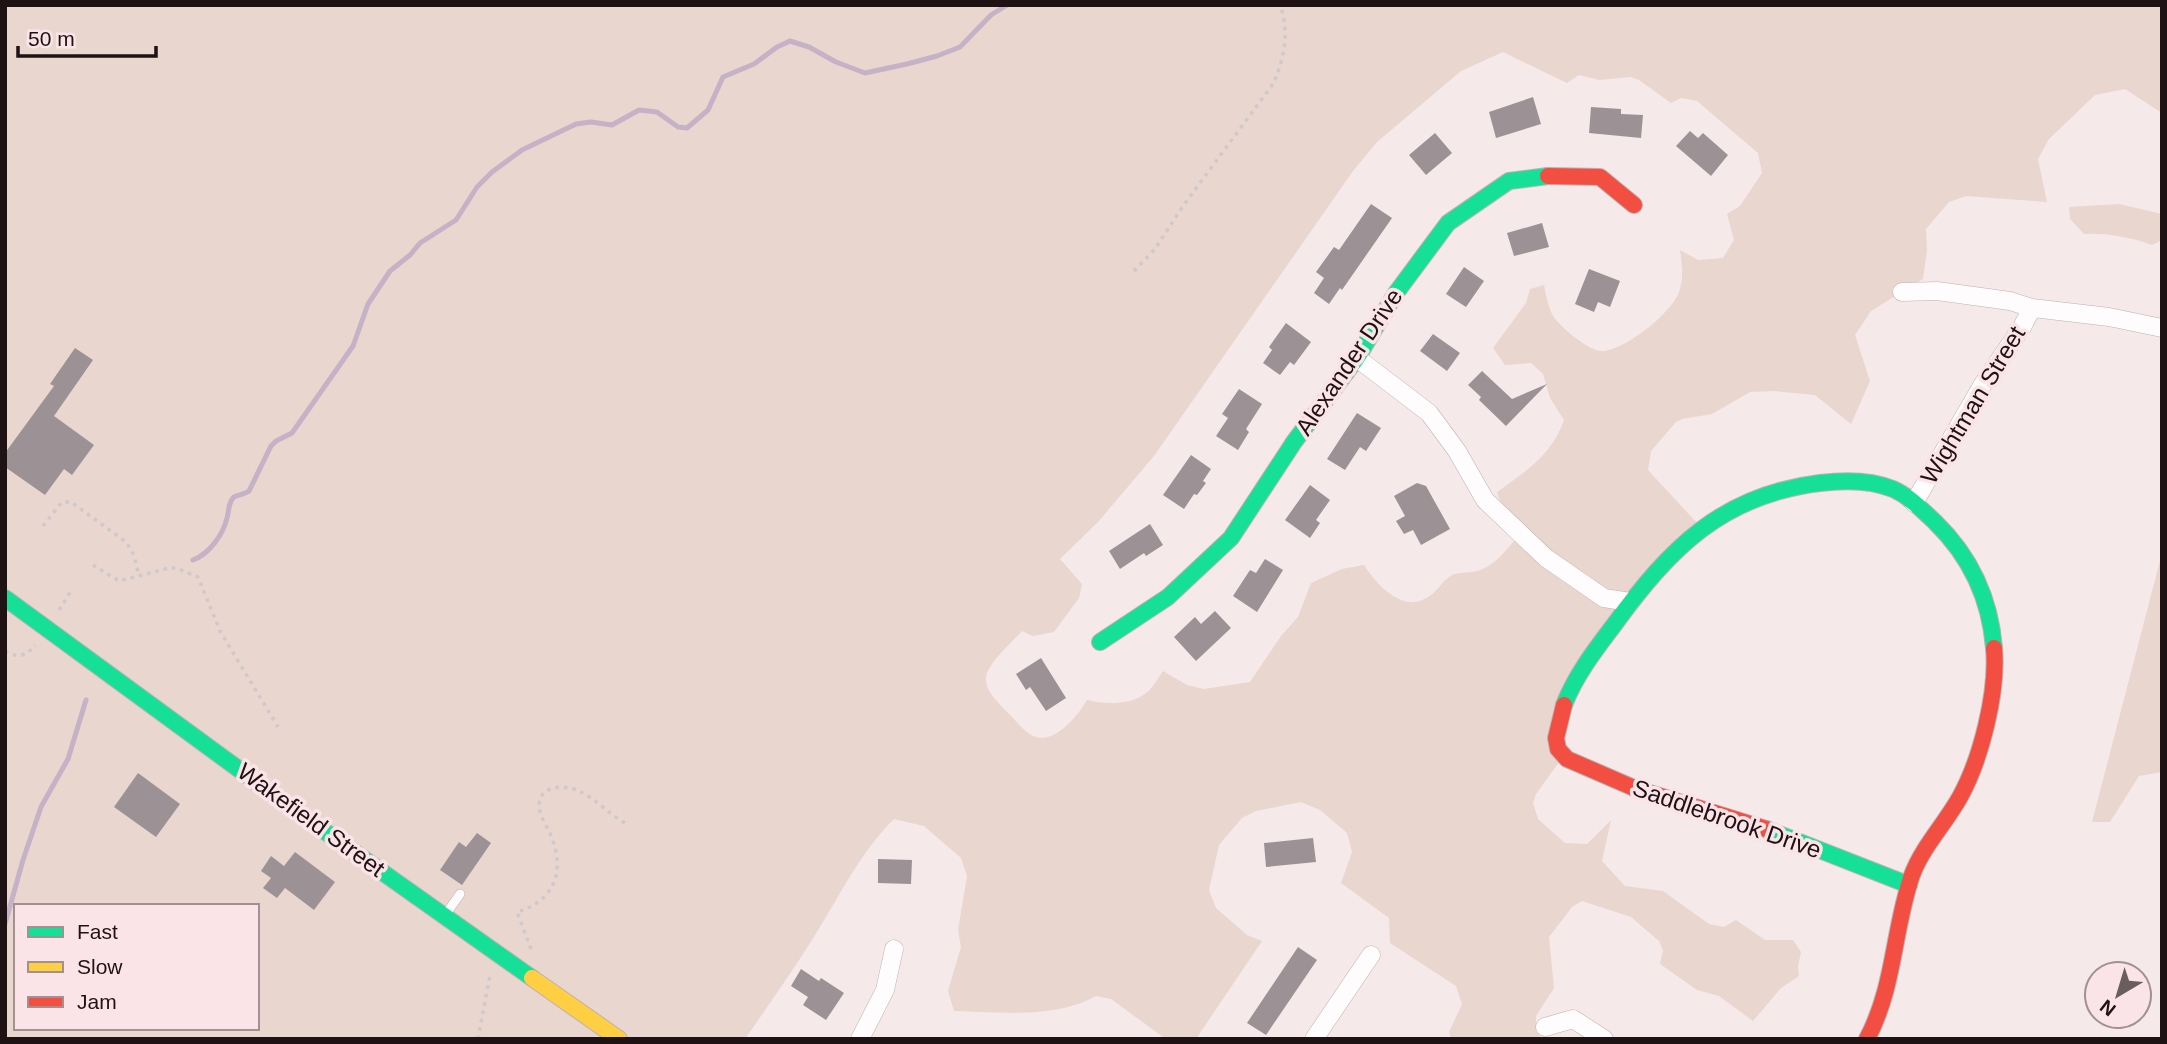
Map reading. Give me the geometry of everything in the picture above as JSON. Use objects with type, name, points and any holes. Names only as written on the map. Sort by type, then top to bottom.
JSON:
[{"type":"street","name":"Alexander Drive","points":[[1100,642],[1168,597],[1230,538],[1294,442],[1357,358],[1396,293],[1448,223],[1509,181],[1550,176],[1600,177],[1634,205]]},
{"type":"street","name":"Wightman Street","points":[[1902,292],[1937,291],[2010,301],[2032,308],[2109,317],[2162,328]]},
{"type":"street","name":"Wightman Street","points":[[1914,503],[1983,384],[2032,308]]},
{"type":"street","points":[[1357,358],[1429,413],[1457,451],[1485,500],[1546,558],[1604,598],[1630,603],[1662,563],[1694,532],[1745,502],[1777,490],[1814,482],[1876,483],[1895,490],[1951,536],[1970,563],[1992,627],[1995,660],[1993,688],[1967,781],[1922,854],[1909,884],[1886,990],[1867,1039]]},
{"type":"street","name":"Wakefield Street","points":[[5,598],[289,806],[619,1039]]},
{"type":"street","name":"Saddlebrook Drive","points":[[1630,603],[1574,683],[1556,727],[1556,740],[1564,757],[1616,781],[1760,827],[1909,884]]},
{"type":"street","points":[[860,1039],[886,990],[894,949]]},
{"type":"street","points":[[1314,1039],[1371,955]]},
{"type":"street","points":[[1545,1027],[1573,1019],[1604,1039]]},
{"type":"lane","points":[[445,916],[460,894]]},
{"type":"path","points":[[1133,271],[1155,249],[1183,206],[1273,84],[1279,71],[1286,38],[1280,5]]},
{"type":"path","points":[[43,526],[62,502],[71,502],[126,542],[134,555],[139,576]]},
{"type":"path","points":[[93,565],[119,581],[155,570],[176,568],[198,578],[220,631],[278,727]]},
{"type":"path","points":[[517,912],[541,902],[551,891],[555,881],[558,865],[556,851],[540,812],[541,799],[546,791],[560,786],[578,790],[625,824]]},
{"type":"shaded area","points":[[5,5],[2162,5],[2162,113],[2125,89],[2095,95],[2049,139],[2038,159],[2047,202],[1966,196],[1949,202],[1926,229],[1927,251],[1923,279],[1871,311],[1855,335],[1870,381],[1851,424],[1815,395],[1774,391],[1750,392],[1712,414],[1676,422],[1651,451],[1648,470],[1699,525],[1568,693],[1562,758],[1536,794],[1533,803],[1538,819],[1565,843],[1587,844],[1611,820],[1602,861],[1625,886],[1663,891],[1709,924],[1724,927],[1736,920],[1765,940],[1793,940],[1801,952],[1799,976],[1781,988],[1753,1021],[1719,996],[1697,990],[1660,964],[1663,950],[1659,941],[1631,917],[1582,901],[1572,907],[1549,937],[1554,988],[1536,1016],[1536,1031],[1543,1039],[1451,1039],[1449,1032],[1462,1004],[1456,986],[1390,943],[1389,918],[1341,883],[1352,852],[1347,833],[1320,810],[1301,802],[1256,811],[1242,818],[1219,845],[1209,890],[1216,908],[1247,935],[1262,941],[1196,1039],[1163,1037],[1111,999],[1096,996],[1063,1008],[1045,1011],[954,1011],[948,991],[961,947],[958,930],[967,876],[961,858],[924,826],[894,819],[870,846],[804,952],[745,1039],[5,1039]],"holes":[[[1503,52],[1567,83],[1579,75],[1599,80],[1631,77],[1671,103],[1681,98],[1697,101],[1758,153],[1762,173],[1740,206],[1727,214],[1734,240],[1723,258],[1698,260],[1680,250],[1682,282],[1674,301],[1657,320],[1621,346],[1600,351],[1588,347],[1561,326],[1553,316],[1544,285],[1530,289],[1526,303],[1493,348],[1505,365],[1531,363],[1543,374],[1550,398],[1564,420],[1545,453],[1497,492],[1500,501],[1522,531],[1503,554],[1478,571],[1452,575],[1428,597],[1409,602],[1400,600],[1383,588],[1364,565],[1342,569],[1311,583],[1298,617],[1281,636],[1250,682],[1204,689],[1187,685],[1163,671],[1151,688],[1140,697],[1117,703],[1087,700],[1077,715],[1054,735],[1037,737],[1028,733],[992,696],[987,687],[987,673],[995,660],[1022,631],[1033,636],[1054,632],[1079,598],[1082,584],[1060,559],[1098,522],[1154,456],[1353,171],[1377,142],[1461,71]]]},
{"type":"shaded area","points":[[2119,204],[2162,214],[2162,240],[2152,245],[2118,236],[2084,234],[2070,219],[2069,207]]},
{"type":"shaded area","points":[[2162,553],[2162,772],[2139,776],[2110,822],[2092,822]]},
{"type":"building","points":[[1533,97],[1541,124],[1496,138],[1489,112]]},
{"type":"building","points":[[1591,107],[1621,109],[1621,114],[1643,115],[1641,138],[1589,133]]},
{"type":"building","points":[[1690,131],[1698,138],[1703,133],[1728,155],[1711,176],[1676,146]]},
{"type":"building","points":[[1435,133],[1452,153],[1426,175],[1409,155]]},
{"type":"building","points":[[1371,204],[1392,218],[1342,290],[1340,288],[1329,304],[1314,293],[1324,278],[1316,272],[1334,247],[1339,250]]},
{"type":"building","points":[[1542,223],[1549,247],[1514,256],[1507,233]]},
{"type":"building","points":[[1464,267],[1484,281],[1466,307],[1446,294]]},
{"type":"building","points":[[1589,269],[1620,281],[1610,307],[1598,302],[1594,312],[1575,304]]},
{"type":"building","points":[[1286,323],[1311,342],[1294,365],[1290,362],[1280,375],[1263,363],[1272,350],[1269,347]]},
{"type":"building","points":[[1433,334],[1460,353],[1447,371],[1420,351]]},
{"type":"building","points":[[75,348],[93,360],[54,416],[94,445],[72,475],[64,469],[45,495],[5,467],[5,453],[54,386],[50,384]]},
{"type":"building","points":[[1482,371],[1512,399],[1547,384],[1506,426],[1479,400],[1481,397],[1468,385]]},
{"type":"building","points":[[1239,389],[1262,404],[1246,429],[1249,432],[1238,450],[1216,436],[1228,418],[1222,414]]},
{"type":"building","points":[[1357,413],[1381,428],[1366,451],[1360,447],[1345,470],[1327,459]]},
{"type":"building","points":[[1191,455],[1211,469],[1203,481],[1206,483],[1184,509],[1163,495]]},
{"type":"building","points":[[1417,483],[1426,486],[1450,529],[1421,545],[1413,530],[1404,534],[1396,521],[1405,516],[1394,496]]},
{"type":"building","points":[[1310,485],[1330,500],[1316,520],[1320,523],[1310,538],[1285,520]]},
{"type":"building","points":[[1150,524],[1163,545],[1146,556],[1144,553],[1120,569],[1109,551]]},
{"type":"building","points":[[1265,559],[1283,570],[1257,612],[1233,596],[1250,570],[1256,573]]},
{"type":"building","points":[[1215,611],[1231,628],[1196,661],[1174,637],[1195,617],[1201,624]]},
{"type":"building","points":[[1041,658],[1066,698],[1046,711],[1030,687],[1026,690],[1016,674]]},
{"type":"building","points":[[138,773],[180,804],[156,837],[114,807]]},
{"type":"building","points":[[477,833],[491,843],[462,885],[440,870],[459,842],[466,847]]},
{"type":"building","points":[[1313,838],[1316,862],[1266,867],[1264,843]]},
{"type":"building","points":[[295,852],[335,882],[314,910],[285,888],[277,898],[263,888],[271,878],[261,871],[271,856],[284,866]]},
{"type":"building","points":[[878,859],[912,860],[911,884],[878,883]]},
{"type":"building","points":[[1298,947],[1317,960],[1266,1035],[1247,1023]]},
{"type":"building","points":[[801,969],[844,993],[826,1020],[803,1005],[808,997],[791,986]]},
{"type":"waterway","points":[[193,560],[215,543],[225,524],[232,499],[249,491],[271,446],[292,433],[353,346],[368,304],[390,271],[420,243],[456,220],[477,187],[522,150],[576,124],[591,122],[612,125],[639,110],[657,112],[678,127],[687,128],[708,110],[723,77],[754,64],[790,41],[865,73],[937,56],[960,47],[991,15],[1007,5]]},
{"type":"waterway","points":[[5,924],[41,807],[68,759],[86,700]]},
{"type":"traffic: fast","points":[[1100,642],[1168,597],[1231,538],[1294,442],[1357,358],[1396,293],[1448,223],[1509,181],[1548,176]]},
{"type":"traffic: fast","points":[[1564,705],[1600,644],[1635,597],[1678,549],[1701,530],[1754,499],[1785,489],[1820,483],[1838,481],[1885,486],[1904,495],[1935,522],[1958,549],[1976,579],[1988,612],[1994,648]]},
{"type":"traffic: fast","points":[[5,598],[289,806],[532,978]]},
{"type":"traffic: fast","points":[[1766,829],[1909,885]]},
{"type":"traffic: slow","points":[[532,978],[619,1039]]},
{"type":"traffic: jam","points":[[1548,176],[1600,177],[1634,205]]},
{"type":"traffic: jam","points":[[1867,1039],[1889,978],[1912,875],[1922,854],[1960,797],[1975,764],[1991,704],[1994,648]]},
{"type":"traffic: jam","points":[[1564,705],[1556,738],[1558,749],[1567,759],[1634,788],[1766,829]]}]
